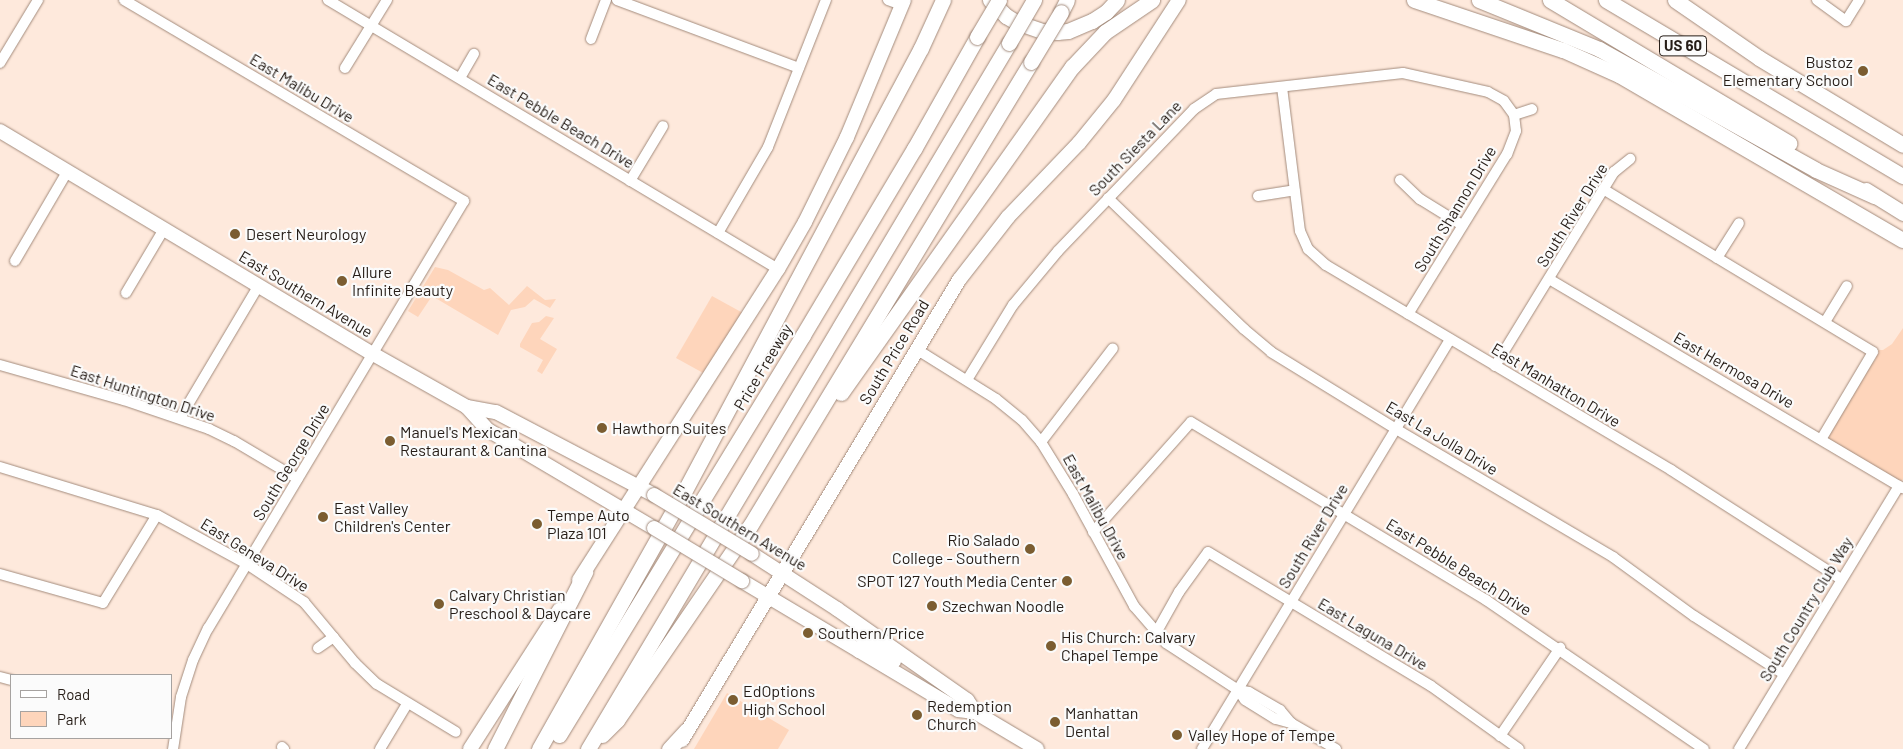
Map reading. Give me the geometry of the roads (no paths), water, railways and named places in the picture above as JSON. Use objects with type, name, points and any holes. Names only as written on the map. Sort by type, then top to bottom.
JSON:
[{"type":"highway","points":[[540,749],[689,483],[921,48],[943,0]]},
{"type":"highway","points":[[990,0],[1006,16],[1016,22],[1042,31],[1057,32],[1080,27],[1092,21],[1106,12],[1117,0]]},
{"type":"highway","name":"Price Freeway","points":[[550,749],[803,336],[891,189],[999,0]]},
{"type":"highway","points":[[588,749],[1034,0]]},
{"type":"highway","points":[[803,441],[818,428],[1072,66],[1106,32],[1152,0]]},
{"type":"highway","points":[[1414,0],[1526,37],[1619,74],[1903,240]]},
{"type":"highway","points":[[1446,0],[1526,37]]},
{"type":"highway","points":[[1479,0],[1599,49],[1816,170],[1874,196]]},
{"type":"highway","name":"US 60","points":[[1550,0],[1903,213]]},
{"type":"highway","name":"US 60","points":[[1606,0],[1903,176]]},
{"type":"highway","points":[[1623,0],[1760,92]]},
{"type":"highway","points":[[1675,0],[1759,58],[1903,145]]},
{"type":"highway","points":[[588,749],[617,720],[716,580],[803,441],[1064,6]]},
{"type":"highway","points":[[495,749],[585,572]]},
{"type":"highway","points":[[669,749],[687,730]]},
{"type":"main road","name":"South Price Road","points":[[678,749],[687,730],[916,349],[969,266],[1008,218],[1092,127],[1126,84],[1179,0]]},
{"type":"main road","points":[[470,749],[778,269],[809,215],[836,162],[903,3]]},
{"type":"main road","name":"East Southern Avenue","points":[[0,131],[373,354],[467,407],[488,430],[958,710],[971,706]]},
{"type":"main road","name":"East Southern Avenue","points":[[467,407],[496,412],[654,495],[782,573],[971,706],[1037,749]]},
{"type":"street","points":[[0,63],[38,0]]},
{"type":"street","name":"East Malibu Drive","points":[[124,0],[464,201]]},
{"type":"street","name":"East Pebble Beach Drive","points":[[328,0],[778,269]]},
{"type":"street","points":[[345,68],[387,0]]},
{"type":"street","points":[[591,39],[606,0]]},
{"type":"street","points":[[617,0],[799,68]]},
{"type":"street","points":[[718,233],[768,147],[826,0]]},
{"type":"street","points":[[888,0],[903,3]]},
{"type":"street","points":[[1817,0],[1846,21],[1859,0]]},
{"type":"street","points":[[460,78],[474,54]]},
{"type":"street","name":"South Siesta Lane","points":[[967,380],[1013,305],[1058,251],[1194,108],[1216,94],[1403,73],[1488,92],[1504,100],[1514,115]]},
{"type":"street","name":"East Manhatton Drive","points":[[1282,87],[1300,231],[1308,249],[1326,265],[1670,470],[1841,579]]},
{"type":"street","points":[[1514,115],[1532,109]]},
{"type":"street","name":"South Shannon Drive","points":[[1408,314],[1507,154],[1516,131],[1514,115]]},
{"type":"street","points":[[630,181],[662,126]]},
{"type":"street","name":"South River Drive","points":[[1496,366],[1614,172],[1630,159]]},
{"type":"street","points":[[15,261],[67,172]]},
{"type":"street","points":[[1400,180],[1420,199],[1462,225]]},
{"type":"street","points":[[1603,189],[1873,352],[1822,438]]},
{"type":"street","points":[[1258,196],[1295,190]]},
{"type":"street","name":"East La Jolla Drive","points":[[1108,198],[1244,329],[1271,352],[1396,429],[1613,557],[1694,616],[1784,674]]},
{"type":"street","name":"South George Drive","points":[[173,749],[173,727],[181,696],[193,660],[208,628],[464,201]]},
{"type":"street","points":[[1717,258],[1739,223]]},
{"type":"street","points":[[126,293],[164,229]]},
{"type":"street","name":"East Hermosa Drive","points":[[1549,279],[1822,438],[1901,487]]},
{"type":"street","points":[[180,418],[259,285]]},
{"type":"street","points":[[1825,322],[1847,286]]},
{"type":"street","name":"South River Drive","points":[[1202,749],[1450,339]]},
{"type":"street","points":[[1041,442],[1114,348]]},
{"type":"street","name":"East Malibu Drive","points":[[916,349],[967,380],[1022,420],[1041,442],[1134,606],[1156,633],[1186,658],[1238,690],[1245,700],[1276,719],[1292,723],[1336,749]]},
{"type":"street","name":"East Huntington Drive","points":[[0,365],[180,418],[234,441],[298,479]]},
{"type":"street","name":"East Pebble Beach Drive","points":[[1093,532],[1191,422],[1486,600],[1560,648],[1704,749]]},
{"type":"street","name":"East Geneva Drive","points":[[0,467],[157,515],[247,564],[304,602],[355,663],[378,684],[407,704],[456,732]]},
{"type":"street","name":"South Country Club Way","points":[[1739,749],[1841,579],[1901,487]]},
{"type":"street","points":[[0,574],[103,603],[157,515]]},
{"type":"street","name":"East Laguna Drive","points":[[1156,633],[1179,592],[1208,552],[1432,686],[1519,749]]},
{"type":"street","points":[[318,648],[334,638]]},
{"type":"street","points":[[1500,736],[1560,648]]},
{"type":"street","points":[[380,749],[407,704]]},
{"type":"place","name":"Bustoz Elementary School","points":[[1863,71]]},
{"type":"place","name":"Desert Neurology","points":[[235,234]]},
{"type":"place","name":"Allure Infinite Beauty","points":[[342,281]]},
{"type":"place","name":"Hawthorn Suites","points":[[602,428]]},
{"type":"place","name":"Manuel's Mexican Restaurant & Cantina","points":[[390,441]]},
{"type":"place","name":"East Valley Children's Center","points":[[323,517]]},
{"type":"place","name":"Tempe Auto Plaza 101","points":[[537,524]]},
{"type":"place","name":"Rio Salado College - Southern","points":[[1030,549]]},
{"type":"place","name":"SPOT 127 Youth Media Center","points":[[1067,581]]},
{"type":"place","name":"Calvary Christian Preschool & Daycare","points":[[439,604]]},
{"type":"place","name":"Szechwan Noodle","points":[[932,606]]},
{"type":"place","name":"Southern/Price","points":[[808,633]]},
{"type":"place","name":"His Church: Calvary Chapel Tempe","points":[[1051,646]]},
{"type":"place","name":"EdOptions High School","points":[[733,700]]},
{"type":"place","name":"Redemption Church","points":[[917,715]]},
{"type":"place","name":"Manhattan Dental","points":[[1055,722]]},
{"type":"place","name":"Valley Hope of Tempe","points":[[1177,735]]}]
